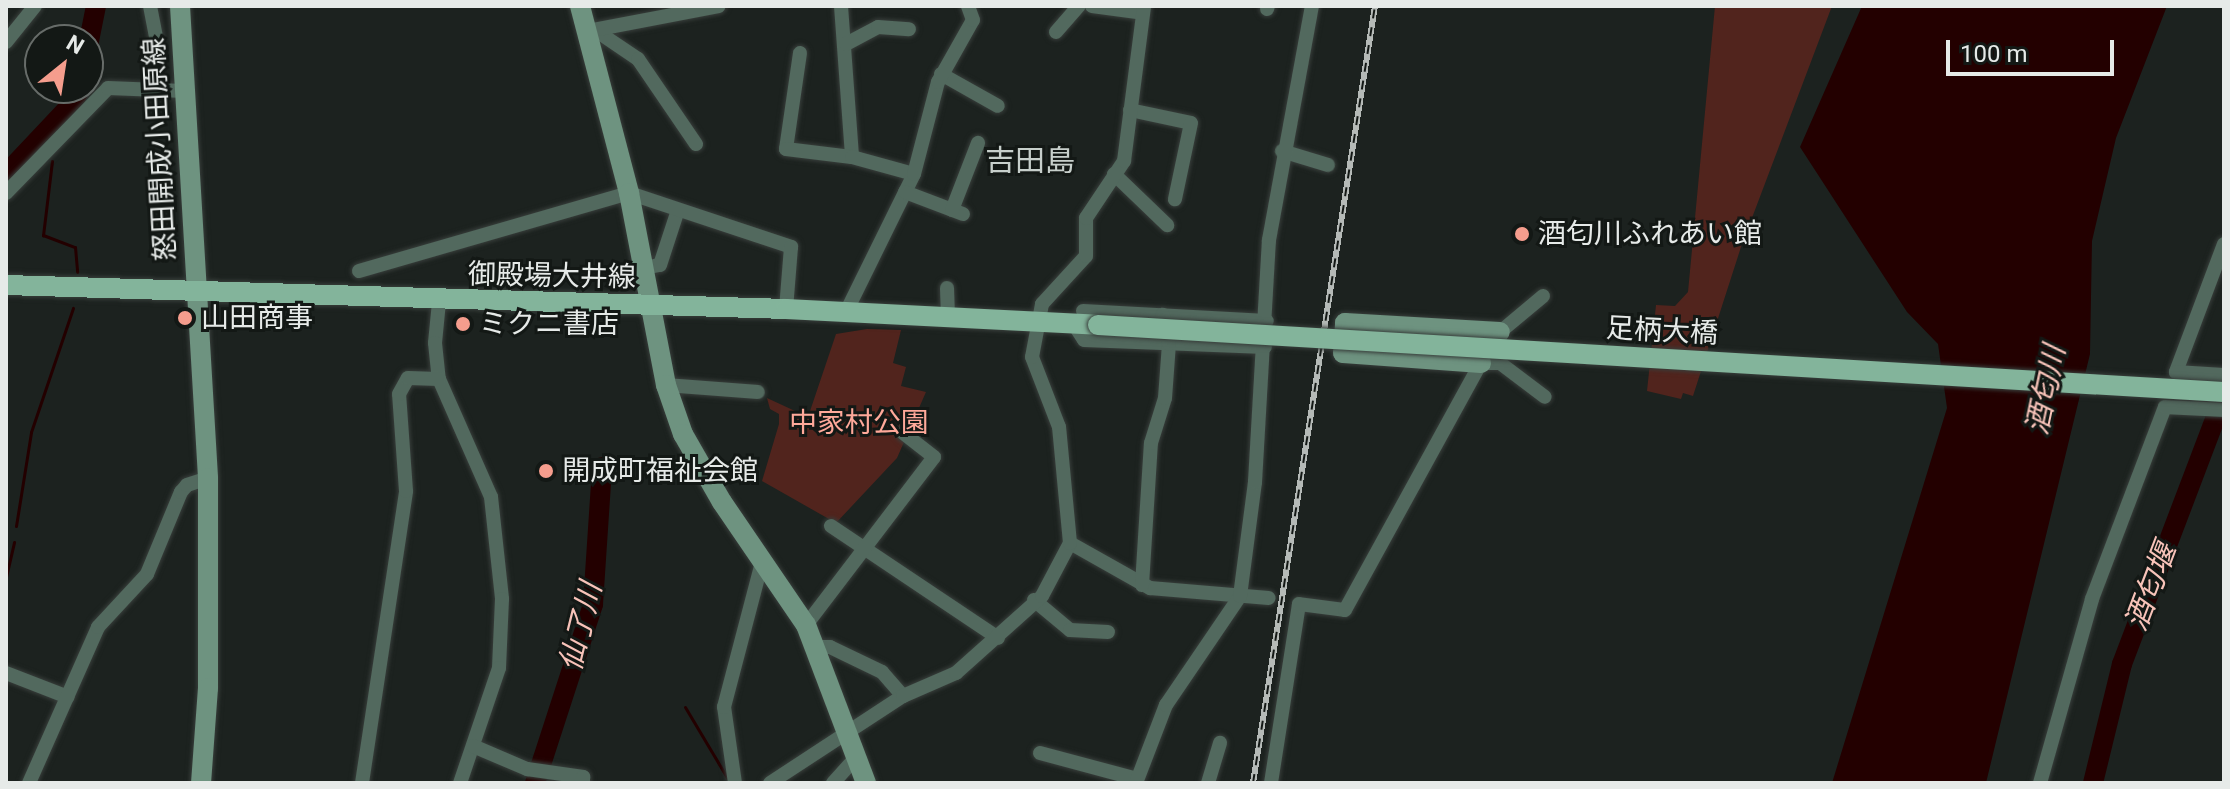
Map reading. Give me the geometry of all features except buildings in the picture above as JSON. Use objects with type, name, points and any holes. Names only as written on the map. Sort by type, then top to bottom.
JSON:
[{"type":"main road","name":"御殿場大井線","points":[[6,285],[195,289],[439,302],[786,309],[1085,320]]},
{"type":"main road","name":"足柄大橋","points":[[1085,320],[2222,405]]},
{"type":"street","points":[[6,42],[35,6]]},
{"type":"street","points":[[150,6],[156,38]]},
{"type":"street","name":"怒田開成小田原線","points":[[180,6],[208,478],[208,688],[201,783]]},
{"type":"street","points":[[580,6],[591,30],[629,193],[666,385],[683,434],[762,562],[806,625],[817,647],[866,783]]},
{"type":"street","points":[[591,30],[719,6]]},
{"type":"street","points":[[841,6],[852,157]]},
{"type":"street","points":[[846,312],[914,174],[941,74],[973,20],[968,6]]},
{"type":"street","points":[[1056,32],[1079,6]]},
{"type":"street","points":[[770,783],[903,696],[956,673],[1042,596],[1070,543],[1059,427],[1032,357],[1039,320],[1053,288],[1086,256],[1086,218],[1124,161],[1144,10],[1092,6]]},
{"type":"street","points":[[1040,753],[1137,781],[1166,705],[1240,596],[1265,347],[1269,240],[1282,151],[1312,6]]},
{"type":"street","points":[[846,44],[878,27],[909,29]]},
{"type":"street","points":[[591,30],[638,59],[696,144]]},
{"type":"street","points":[[800,53],[786,149],[852,157],[914,174]]},
{"type":"street","points":[[941,74],[998,106]]},
{"type":"street","points":[[6,193],[108,88],[184,91]]},
{"type":"street","points":[[1130,110],[1191,123],[1175,199]]},
{"type":"street","points":[[905,192],[957,212],[978,143]]},
{"type":"street","points":[[1282,151],[1328,165]]},
{"type":"street","points":[[1114,174],[1167,225]]},
{"type":"street","points":[[359,271],[629,193],[791,247],[786,309]]},
{"type":"street","points":[[644,268],[660,265],[678,210]]},
{"type":"street","points":[[2224,244],[2176,372],[2224,375]]},
{"type":"street","points":[[947,288],[948,317]]},
{"type":"street","points":[[1271,783],[1295,602],[1345,610],[1490,363],[1500,332],[1543,296]]},
{"type":"street","points":[[439,302],[435,343],[439,379],[481,469],[498,541],[504,637],[460,783]]},
{"type":"street","points":[[1265,347],[1084,340],[1085,320],[1163,315],[1267,321]]},
{"type":"street","points":[[1142,585],[1151,443],[1165,398],[1169,344],[1163,315]]},
{"type":"street","points":[[1500,332],[1345,323],[1343,353],[1490,363],[1545,397]]},
{"type":"street","points":[[362,783],[406,491],[399,394],[408,378],[439,379]]},
{"type":"street","points":[[666,385],[758,392]]},
{"type":"street","points":[[2040,783],[2092,599],[2165,407],[2222,405]]},
{"type":"street","points":[[806,625],[934,457],[903,433]]},
{"type":"street","points":[[29,783],[107,613],[147,574],[181,492],[187,485],[208,478]]},
{"type":"street","points":[[831,526],[998,638]]},
{"type":"street","points":[[1070,543],[1142,585],[1269,598]]},
{"type":"street","points":[[735,783],[724,707],[762,562]]},
{"type":"street","points":[[1034,600],[1070,630],[1108,632]]},
{"type":"street","points":[[817,647],[830,647],[882,672],[903,696]]},
{"type":"street","points":[[6,673],[68,697]]},
{"type":"street","points":[[1208,783],[1220,743]]},
{"type":"street","points":[[473,746],[527,769],[583,777],[583,783]]},
{"type":"street","points":[[833,783],[857,756]]},
{"type":"green space","points":[[1715,6],[1832,6],[1741,247],[1693,396],[1683,393],[1681,399],[1647,391],[1656,305],[1675,306],[1688,292]]},
{"type":"green space","name":"中家村公園","points":[[867,329],[901,330],[893,363],[906,367],[901,386],[926,392],[897,458],[836,523],[762,481],[779,424],[779,414],[770,409],[767,398],[808,417],[836,334]]},
{"type":"water","name":"酒匂川","points":[[1862,6],[2167,6],[2116,138],[2092,241],[2090,354],[1986,783],[1832,783],[1947,408],[1938,344],[1907,312],[1800,147]]},
{"type":"waterway","points":[[92,24],[96,6]]},
{"type":"waterway","points":[[6,174],[72,104]]},
{"type":"waterway","points":[[48,129],[49,141]]},
{"type":"waterway","points":[[52,161],[43,235],[75,247],[77,272]]},
{"type":"waterway","points":[[16,526],[31,432],[73,308]]},
{"type":"waterway","name":"酒匂堰","points":[[2093,783],[2122,664],[2224,396]]},
{"type":"waterway","name":"仙了川","points":[[535,783],[593,604],[602,467]]},
{"type":"waterway","points":[[6,577],[14,542]]},
{"type":"waterway","points":[[685,707],[728,779]]},
{"type":"railway","points":[[1253,783],[1375,6]]},
{"type":"place","name":"酒匂川ふれあい館","points":[[1522,234]]},
{"type":"place","name":"山田商事","points":[[185,318]]},
{"type":"place","name":"ミクニ書店","points":[[463,324]]},
{"type":"place","name":"開成町福祉会館","points":[[546,471]]},
{"type":"district","name":"吉田島","points":[[1030,161]]}]
